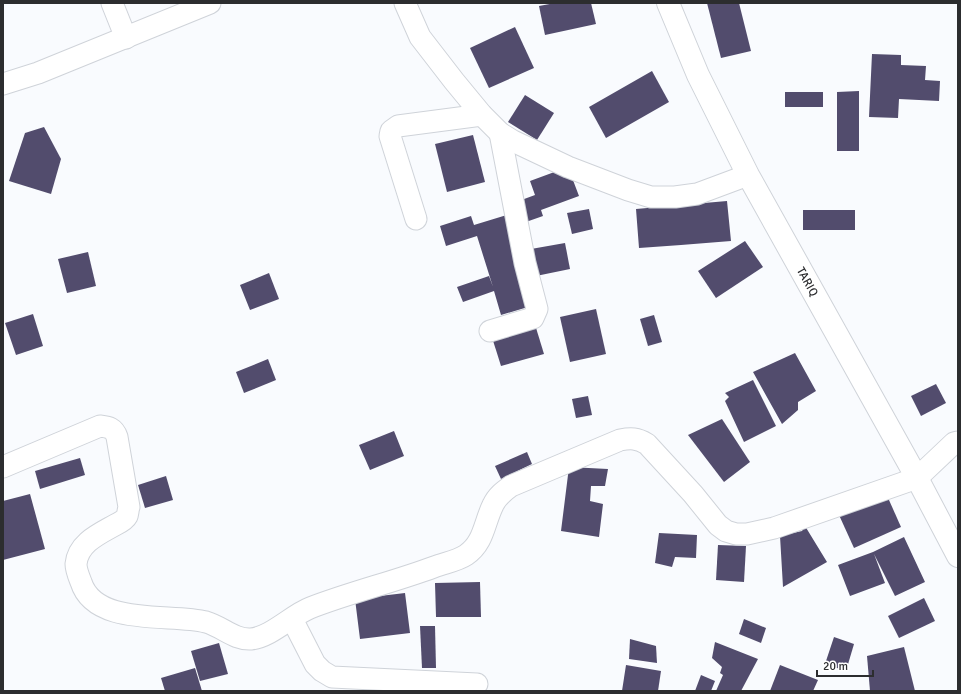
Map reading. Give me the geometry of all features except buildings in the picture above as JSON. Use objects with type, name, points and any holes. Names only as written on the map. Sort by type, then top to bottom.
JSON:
[{"type":"main road","name":"TARIQ","points":[[668,3],[698,75],[748,175],[917,478],[958,556]]},
{"type":"street","points":[[112,3],[126,38]]},
{"type":"street","points":[[3,84],[38,73],[210,3]]},
{"type":"street","points":[[405,3],[420,37],[482,115],[500,133],[513,141],[568,167],[628,190],[652,197],[675,197],[697,194],[748,175]]},
{"type":"street","points":[[416,219],[390,136],[392,131],[398,126],[482,115]]},
{"type":"street","points":[[490,331],[533,318],[537,309],[525,263],[500,133]]},
{"type":"street","points":[[3,467],[100,426],[115,430],[118,437],[129,507],[127,516],[121,522],[92,538],[83,547],[78,556],[76,565],[78,575],[89,598],[104,607],[125,614],[143,617],[184,618],[208,623],[238,638],[252,639],[262,636],[304,610],[337,597],[409,576],[466,555],[480,540],[492,506],[502,492],[511,486],[620,440],[631,438],[639,439],[647,444],[693,494],[718,525],[726,531],[736,534],[747,534],[774,528],[917,478],[958,442]]},
{"type":"street","points":[[292,618],[315,664],[322,672],[332,677],[476,684]]}]
